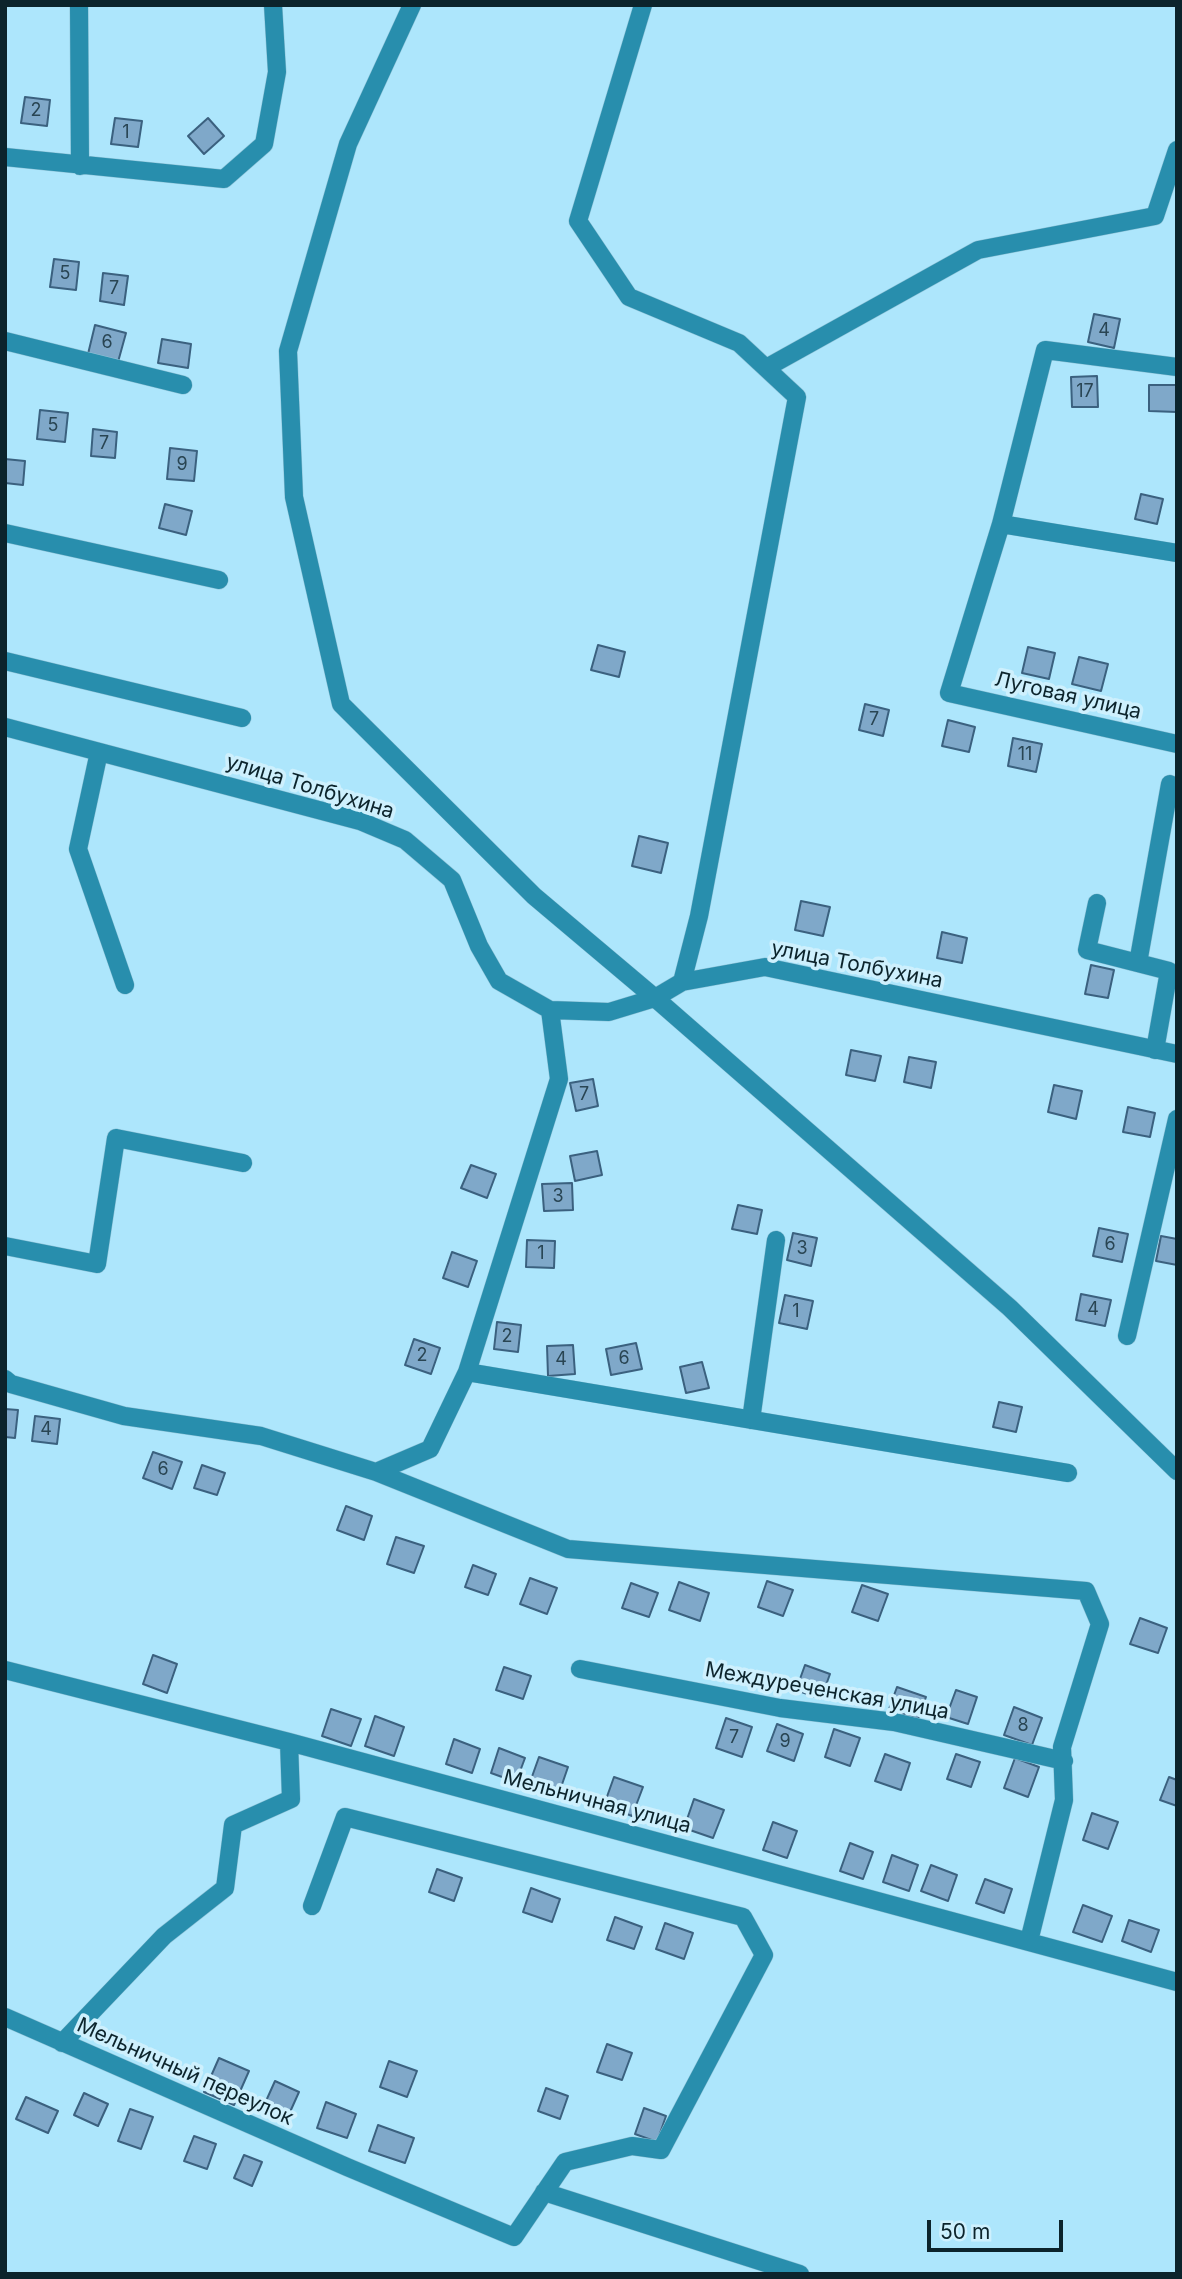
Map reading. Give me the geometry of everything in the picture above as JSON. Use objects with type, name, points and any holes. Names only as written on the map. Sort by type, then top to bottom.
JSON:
[{"type":"street","points":[[79,5],[80,166]]},
{"type":"street","points":[[5,157],[224,179],[264,144],[277,72],[273,5]]},
{"type":"street","points":[[412,5],[348,144],[288,351],[294,498],[341,704],[534,896],[1010,1308],[1177,1471]]},
{"type":"street","points":[[643,5],[578,221],[629,297],[739,343],[797,397],[699,916],[682,982]]},
{"type":"street","points":[[766,368],[978,250],[1155,216],[1175,160]]},
{"type":"street","points":[[5,341],[183,385]]},
{"type":"street","points":[[1177,367],[1045,349],[1001,524],[1177,553]]},
{"type":"street","name":"Луговая улица","points":[[1001,524],[949,692],[1177,744]]},
{"type":"street","points":[[5,533],[219,580]]},
{"type":"street","points":[[5,661],[243,718]]},
{"type":"street","name":"улица Толбухина","points":[[5,726],[360,821],[405,840],[452,880],[479,946],[499,981],[550,1010],[609,1012],[655,998],[682,982],[765,967],[1177,1054]]},
{"type":"street","points":[[99,752],[78,849],[125,985]]},
{"type":"street","points":[[1138,962],[1170,783]]},
{"type":"street","points":[[1097,903],[1087,950],[1169,971],[1155,1050]]},
{"type":"street","points":[[376,1472],[430,1449],[467,1372],[559,1079],[550,1010]]},
{"type":"street","points":[[1127,1336],[1177,1119]]},
{"type":"street","points":[[5,1246],[97,1264],[116,1138],[243,1163]]},
{"type":"street","points":[[751,1420],[776,1240]]},
{"type":"street","points":[[467,1372],[1068,1473]]},
{"type":"street","points":[[5,1379],[11,1384],[124,1416],[261,1436],[376,1472],[568,1549],[1086,1591],[1100,1624],[1062,1748],[1064,1800],[1029,1941]]},
{"type":"street","name":"Междуреченская улица","points":[[580,1669],[780,1708],[894,1722],[1064,1761]]},
{"type":"street","name":"Мельничная улица","points":[[5,1670],[289,1742],[1177,1982]]},
{"type":"street","points":[[62,2043],[164,1936],[225,1888],[233,1825],[291,1799],[289,1742]]},
{"type":"street","points":[[312,1906],[345,1817],[743,1917],[764,1955],[661,2150],[632,2146],[565,2162],[544,2192],[800,2274]]},
{"type":"street","name":"Мельничный переулок","points":[[5,2017],[514,2237],[544,2192]]},
{"type":"building","points":[[25,97],[50,100],[47,126],[21,123]]},
{"type":"building","points":[[115,118],[142,121],[138,147],[111,144]]},
{"type":"building","points":[[208,118],[224,136],[204,154],[188,136]]},
{"type":"building","points":[[54,259],[79,262],[76,290],[50,287]]},
{"type":"building","points":[[103,273],[128,276],[124,305],[100,301]]},
{"type":"building","points":[[1094,314],[1120,319],[1114,348],[1088,342]]},
{"type":"building","points":[[95,325],[126,333],[118,362],[88,354]]},
{"type":"building","points":[[162,339],[191,344],[188,368],[158,363]]},
{"type":"building","points":[[1097,376],[1098,407],[1072,407],[1071,377]]},
{"type":"building","points":[[1149,385],[1177,385],[1177,412],[1149,411]]},
{"type":"building","points":[[40,410],[68,413],[65,442],[37,439]]},
{"type":"building","points":[[93,429],[117,432],[115,458],[91,456]]},
{"type":"building","points":[[170,448],[197,451],[194,481],[167,479]]},
{"type":"building","points":[[5,459],[25,461],[23,485],[5,483]]},
{"type":"building","points":[[1141,494],[1163,499],[1157,524],[1135,519]]},
{"type":"building","points":[[165,504],[192,511],[186,535],[159,528]]},
{"type":"building","points":[[598,645],[625,652],[619,677],[591,670]]},
{"type":"building","points":[[1028,647],[1055,653],[1049,679],[1022,673]]},
{"type":"building","points":[[1079,657],[1108,664],[1101,691],[1072,684]]},
{"type":"building","points":[[865,704],[889,710],[883,736],[859,730]]},
{"type":"building","points":[[948,720],[975,727],[969,752],[942,746]]},
{"type":"building","points":[[1013,738],[1042,744],[1036,772],[1008,766]]},
{"type":"building","points":[[639,836],[668,843],[661,873],[632,866]]},
{"type":"building","points":[[801,901],[830,907],[823,936],[795,930]]},
{"type":"building","points":[[942,932],[967,938],[962,963],[937,958]]},
{"type":"building","points":[[1091,965],[1114,970],[1108,998],[1085,994]]},
{"type":"building","points":[[851,1050],[881,1056],[875,1081],[846,1075]]},
{"type":"building","points":[[909,1057],[936,1062],[931,1088],[904,1082]]},
{"type":"building","points":[[593,1079],[598,1106],[576,1111],[570,1083]]},
{"type":"building","points":[[1054,1085],[1082,1091],[1076,1119],[1048,1112]]},
{"type":"building","points":[[1128,1107],[1155,1113],[1150,1137],[1123,1132]]},
{"type":"building","points":[[597,1151],[602,1175],[575,1181],[570,1156]]},
{"type":"building","points":[[471,1165],[496,1174],[487,1198],[461,1188]]},
{"type":"building","points":[[572,1183],[573,1210],[544,1211],[542,1184]]},
{"type":"building","points":[[738,1205],[762,1210],[757,1234],[732,1229]]},
{"type":"building","points":[[1099,1228],[1128,1234],[1122,1262],[1093,1256]]},
{"type":"building","points":[[793,1233],[817,1238],[811,1266],[787,1260]]},
{"type":"building","points":[[1161,1236],[1177,1239],[1177,1265],[1156,1261]]},
{"type":"building","points":[[527,1240],[555,1241],[554,1268],[526,1267]]},
{"type":"building","points":[[452,1252],[477,1261],[468,1287],[443,1278]]},
{"type":"building","points":[[1081,1294],[1111,1300],[1105,1326],[1076,1320]]},
{"type":"building","points":[[785,1295],[813,1301],[807,1329],[779,1323]]},
{"type":"building","points":[[497,1322],[521,1325],[518,1352],[494,1349]]},
{"type":"building","points":[[414,1339],[440,1348],[431,1374],[405,1365]]},
{"type":"building","points":[[636,1343],[642,1369],[611,1375],[606,1349]]},
{"type":"building","points":[[573,1345],[575,1374],[548,1376],[547,1346]]},
{"type":"building","points":[[702,1362],[709,1388],[686,1393],[680,1367]]},
{"type":"building","points":[[999,1402],[1022,1407],[1016,1432],[993,1427]]},
{"type":"building","points":[[5,1409],[18,1410],[15,1438],[5,1437]]},
{"type":"building","points":[[35,1416],[60,1419],[57,1444],[32,1441]]},
{"type":"building","points":[[153,1452],[182,1462],[172,1489],[143,1478]]},
{"type":"building","points":[[202,1465],[225,1473],[217,1495],[194,1488]]},
{"type":"building","points":[[346,1506],[372,1516],[364,1540],[337,1530]]},
{"type":"building","points":[[396,1537],[424,1546],[414,1573],[387,1564]]},
{"type":"building","points":[[473,1565],[496,1574],[488,1595],[465,1587]]},
{"type":"building","points":[[530,1578],[557,1588],[547,1614],[520,1604]]},
{"type":"building","points":[[767,1581],[793,1590],[783,1616],[758,1607]]},
{"type":"building","points":[[679,1582],[709,1593],[700,1621],[669,1610]]},
{"type":"building","points":[[631,1583],[658,1593],[649,1617],[622,1608]]},
{"type":"building","points":[[862,1585],[888,1594],[878,1621],[852,1612]]},
{"type":"building","points":[[1140,1618],[1167,1628],[1158,1653],[1130,1644]]},
{"type":"building","points":[[153,1655],[177,1664],[167,1693],[143,1684]]},
{"type":"building","points":[[805,1665],[830,1674],[821,1699],[796,1690]]},
{"type":"building","points":[[504,1667],[531,1676],[523,1699],[496,1690]]},
{"type":"building","points":[[897,1687],[926,1697],[918,1719],[889,1709]]},
{"type":"building","points":[[956,1690],[977,1697],[968,1724],[946,1717]]},
{"type":"building","points":[[1014,1707],[1042,1718],[1032,1745],[1004,1735]]},
{"type":"building","points":[[331,1709],[361,1719],[351,1746],[322,1736]]},
{"type":"building","points":[[375,1716],[404,1727],[394,1756],[365,1746]]},
{"type":"building","points":[[726,1718],[752,1727],[742,1757],[716,1748]]},
{"type":"building","points":[[777,1724],[803,1734],[794,1761],[767,1751]]},
{"type":"building","points":[[834,1729],[860,1738],[850,1766],[825,1757]]},
{"type":"building","points":[[454,1739],[480,1749],[472,1773],[446,1764]]},
{"type":"building","points":[[499,1748],[525,1758],[516,1782],[491,1773]]},
{"type":"building","points":[[885,1754],[910,1763],[901,1790],[875,1781]]},
{"type":"building","points":[[956,1754],[980,1762],[971,1787],[947,1779]]},
{"type":"building","points":[[539,1757],[568,1767],[558,1796],[529,1785]]},
{"type":"building","points":[[1015,1758],[1039,1767],[1028,1797],[1004,1788]]},
{"type":"building","points":[[614,1777],[643,1787],[632,1816],[604,1805]]},
{"type":"building","points":[[1169,1777],[1177,1780],[1177,1806],[1160,1800]]},
{"type":"building","points":[[694,1799],[724,1810],[713,1838],[684,1828]]},
{"type":"building","points":[[1092,1813],[1118,1822],[1108,1849],[1083,1840]]},
{"type":"building","points":[[773,1822],[797,1831],[787,1858],[763,1850]]},
{"type":"building","points":[[850,1843],[873,1852],[863,1879],[840,1871]]},
{"type":"building","points":[[892,1855],[918,1865],[909,1891],[883,1882]]},
{"type":"building","points":[[931,1865],[957,1875],[948,1901],[921,1891]]},
{"type":"building","points":[[437,1869],[462,1878],[454,1901],[429,1892]]},
{"type":"building","points":[[985,1879],[1012,1889],[1004,1913],[976,1903]]},
{"type":"building","points":[[531,1888],[560,1899],[552,1922],[523,1912]]},
{"type":"building","points":[[1083,1905],[1112,1916],[1102,1942],[1073,1932]]},
{"type":"building","points":[[615,1917],[642,1927],[634,1949],[607,1940]]},
{"type":"building","points":[[1129,1920],[1159,1930],[1151,1952],[1122,1941]]},
{"type":"building","points":[[665,1923],[693,1933],[684,1959],[656,1949]]},
{"type":"building","points":[[607,2044],[632,2053],[622,2080],[597,2072]]},
{"type":"building","points":[[219,2058],[249,2071],[234,2105],[204,2092]]},
{"type":"building","points":[[389,2061],[417,2071],[407,2097],[380,2087]]},
{"type":"building","points":[[275,2081],[299,2092],[290,2112],[266,2101]]},
{"type":"building","points":[[546,2088],[568,2096],[560,2119],[538,2111]]},
{"type":"building","points":[[84,2093],[108,2104],[98,2126],[74,2115]]},
{"type":"building","points":[[26,2097],[58,2111],[48,2133],[16,2119]]},
{"type":"building","points":[[326,2102],[356,2114],[347,2138],[317,2128]]},
{"type":"building","points":[[644,2108],[666,2116],[657,2142],[635,2134]]},
{"type":"building","points":[[130,2109],[153,2117],[141,2149],[118,2141]]},
{"type":"building","points":[[378,2125],[414,2138],[405,2163],[369,2151]]},
{"type":"building","points":[[194,2136],[216,2144],[207,2169],[184,2161]]},
{"type":"building","points":[[244,2155],[262,2162],[252,2186],[234,2178]]}]
